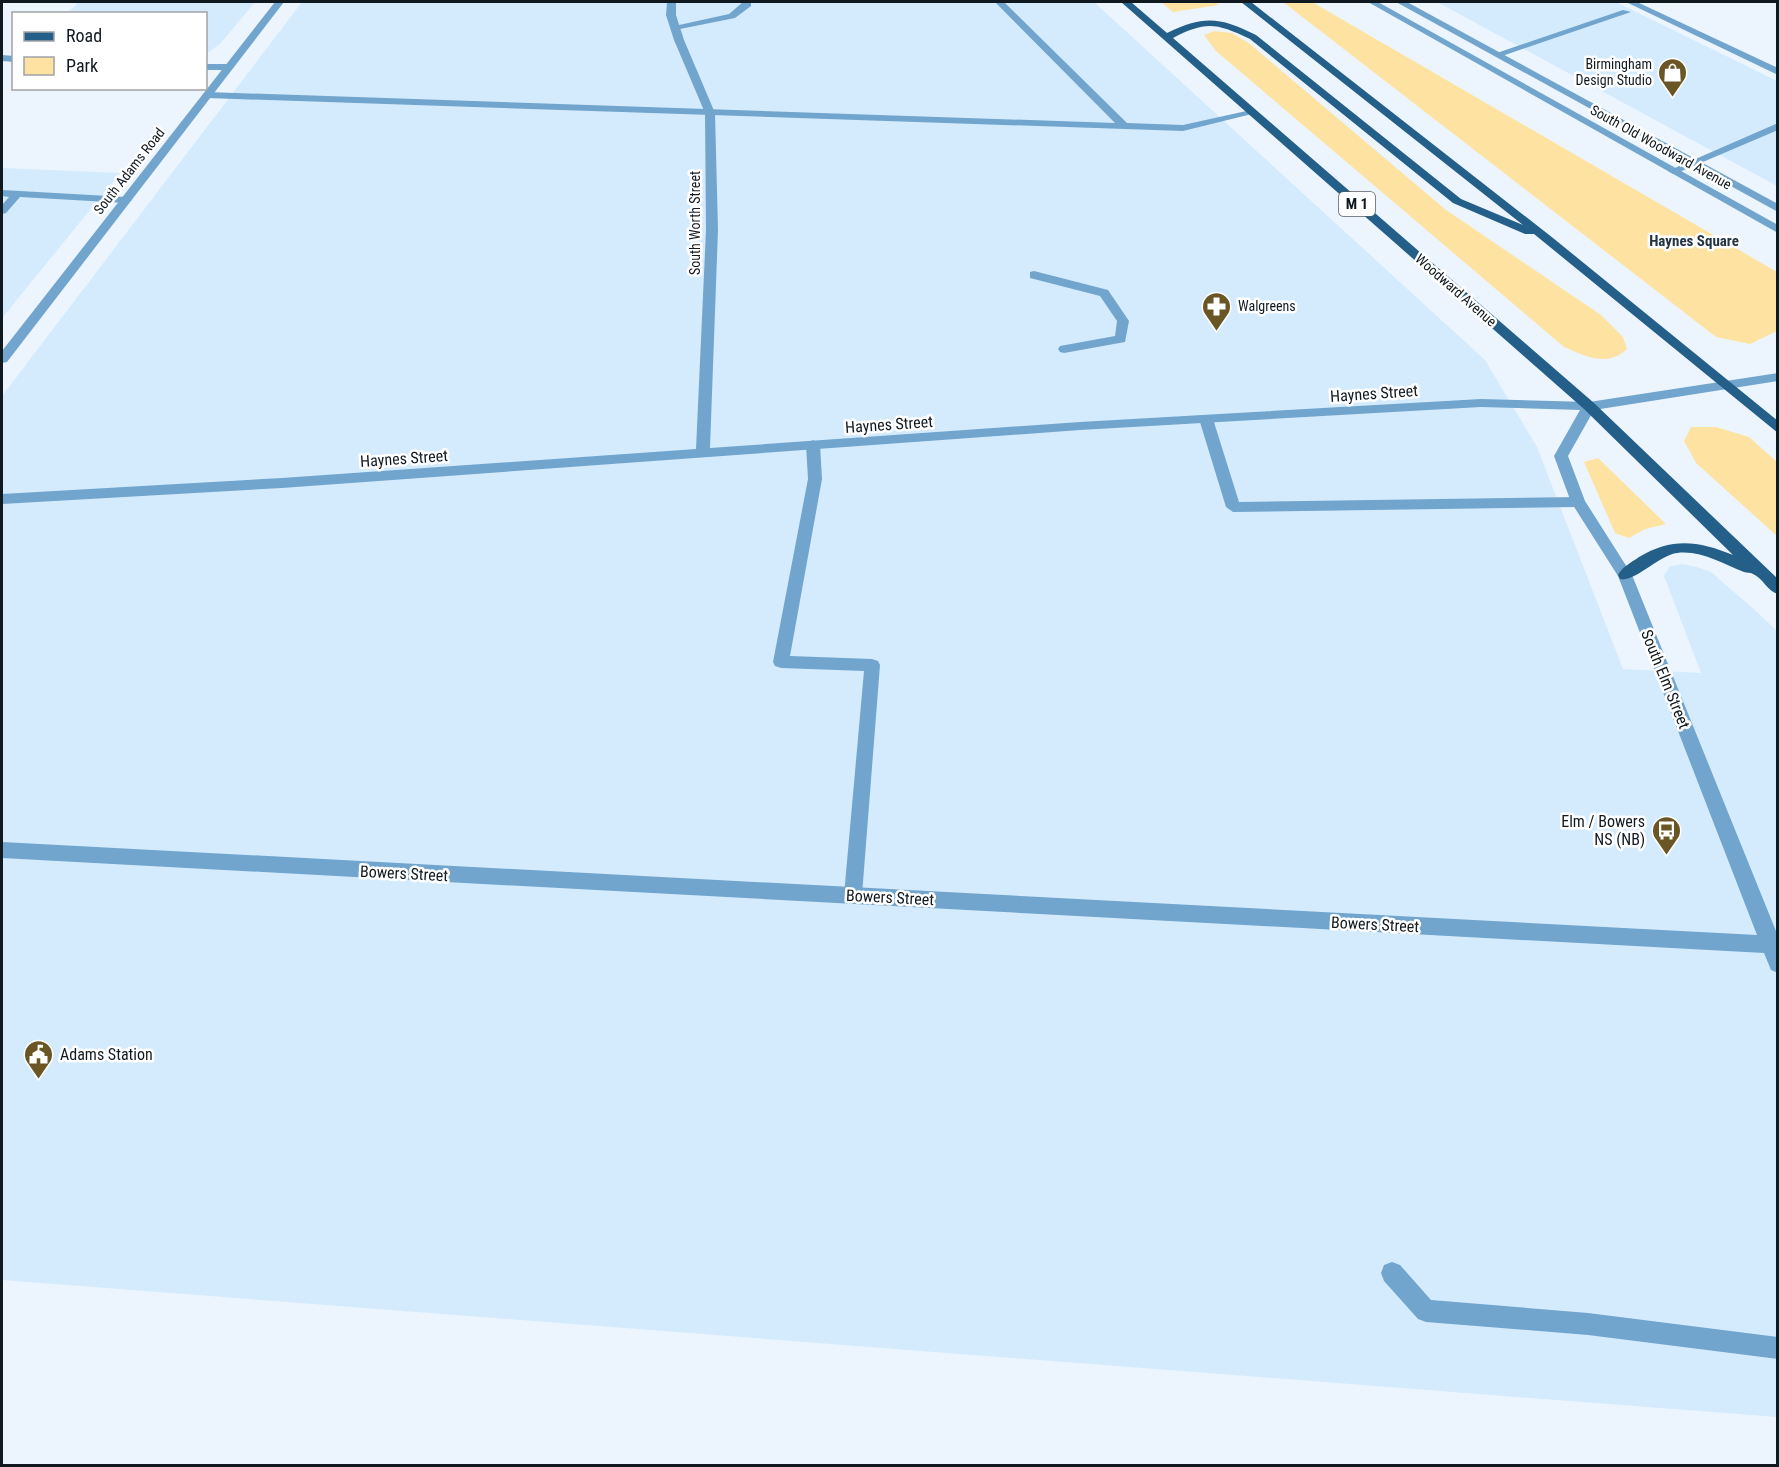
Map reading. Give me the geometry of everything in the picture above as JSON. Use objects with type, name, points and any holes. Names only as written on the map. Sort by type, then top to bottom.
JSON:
[{"type":"main road","name":"Woodward Avenue","points":[[1125,2],[1589,405],[1778,589]]},
{"type":"main road","points":[[1246,2],[1549,240],[1778,429]]},
{"type":"main road","points":[[1166,38],[1196,22],[1214,21],[1253,37],[1457,201],[1549,240]]},
{"type":"main road","points":[[1625,575],[1647,557],[1676,545],[1713,551],[1761,573]]},
{"type":"street","name":"South Adams Road","points":[[2,359],[279,2]]},
{"type":"street","name":"South Worth Street","points":[[671,2],[671,15],[675,27],[710,113],[712,230],[703,453]]},
{"type":"street","points":[[675,27],[732,15],[746,6],[747,2]]},
{"type":"street","points":[[999,2],[1124,126]]},
{"type":"street","name":"South Old Woodward Avenue","points":[[1372,2],[1778,231]]},
{"type":"street","name":"South Old Woodward Avenue","points":[[1401,2],[1778,208]]},
{"type":"street","points":[[1631,2],[1778,72]]},
{"type":"street","points":[[1499,54],[1626,12]]},
{"type":"street","points":[[207,67],[229,68]]},
{"type":"street","points":[[207,95],[1183,128],[1251,113]]},
{"type":"street","points":[[1674,171],[1778,126]]},
{"type":"street","points":[[2,193],[126,200]]},
{"type":"street","points":[[2,211],[17,194]]},
{"type":"street","points":[[1034,275],[1104,293],[1123,321],[1121,339],[1064,349]]},
{"type":"street","name":"Haynes Street","points":[[2,499],[282,483],[813,445],[1481,403],[1589,405],[1778,377]]},
{"type":"street","name":"South Elm Street","points":[[1589,405],[1561,456],[1578,502],[1625,575],[1774,945],[1778,964]]},
{"type":"street","points":[[1206,420],[1233,507],[1578,502]]},
{"type":"street","points":[[813,445],[815,479],[781,662],[872,665],[853,895]]},
{"type":"street","name":"Bowers Street","points":[[2,850],[1774,945]]},
{"type":"street","points":[[1392,1273],[1426,1311],[1588,1324],[1778,1348]]},
{"type":"shaded area","points":[[79,2],[255,2],[220,44],[207,53],[207,12],[68,12]]},
{"type":"shaded area","points":[[302,2],[1094,2],[1485,360],[1537,447],[1623,669],[1701,673],[1664,576],[1669,567],[1682,564],[1711,572],[1777,631],[1777,1417],[2,1280],[2,396]]},
{"type":"shaded area","points":[[1437,2],[1616,2],[1777,81],[1777,186]]},
{"type":"shaded area","points":[[2,168],[120,173],[2,318]]},
{"type":"green space","points":[[1161,2],[1214,2],[1219,5],[1173,12]]},
{"type":"green space","points":[[1283,2],[1312,2],[1777,272],[1777,331],[1750,344],[1716,337]]},
{"type":"green space","points":[[1214,31],[1232,33],[1250,44],[1446,210],[1601,315],[1623,337],[1627,349],[1619,355],[1604,359],[1588,357],[1564,347],[1216,51],[1204,35]]},
{"type":"green space","points":[[1691,427],[1716,427],[1749,437],[1777,462],[1777,536],[1696,463],[1684,441]]},
{"type":"green space","points":[[1598,458],[1666,524],[1645,529],[1629,538],[1615,533],[1584,462]]},
{"type":"place","name":"Birmingham Design Studio","points":[[1673,98]]},
{"type":"place","name":"Walgreens","points":[[1217,332]]},
{"type":"place","name":"Elm / Bowers NS (NB)","points":[[1666,856]]},
{"type":"place","name":"Adams Station","points":[[39,1080]]},
{"type":"district","name":"Haynes Square","points":[[1694,241]]}]
